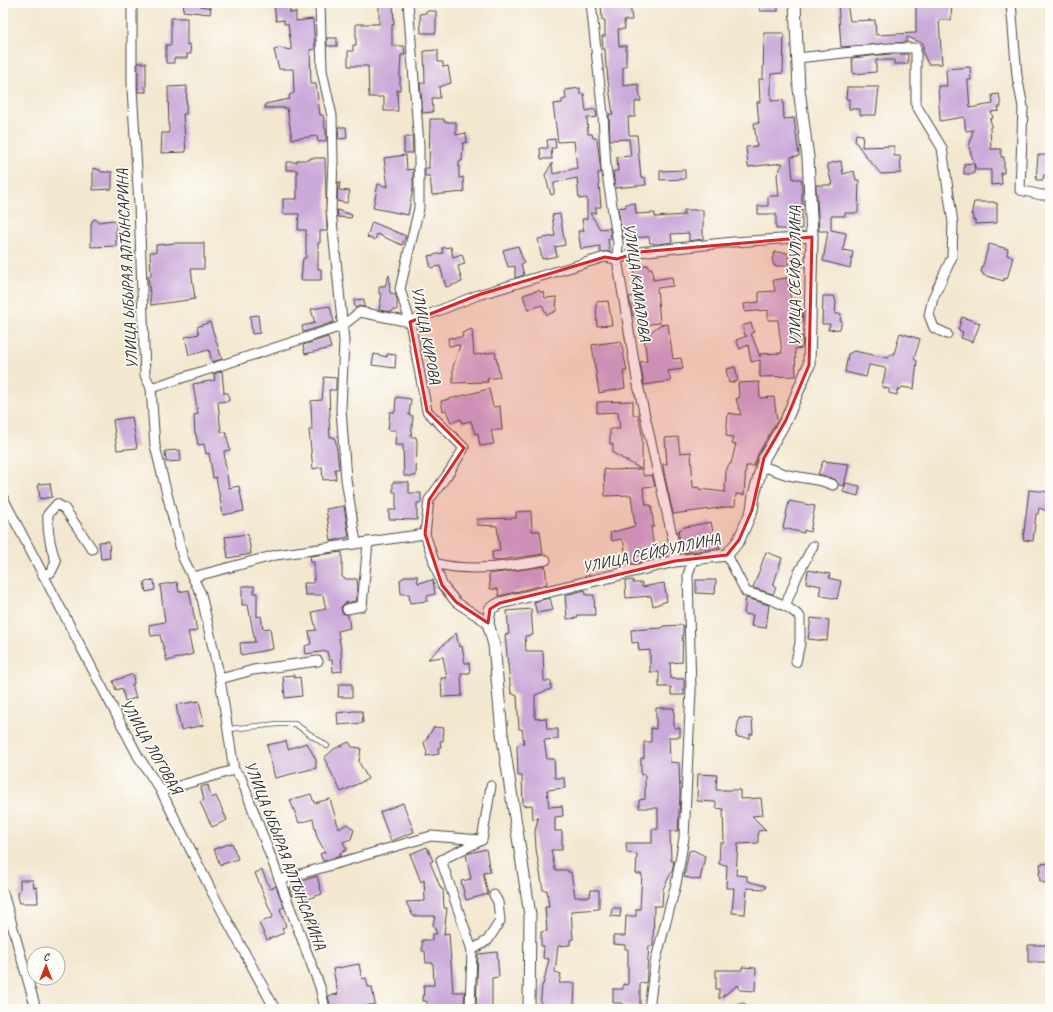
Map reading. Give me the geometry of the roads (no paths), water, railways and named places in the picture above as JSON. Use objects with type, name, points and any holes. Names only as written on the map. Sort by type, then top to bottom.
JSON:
[{"type":"street","name":"УЛИЦА ЫБЫРАЯ АЛТЫНСАРИНА","points":[[132,3],[132,88],[139,204],[145,374],[151,388],[155,446],[183,558],[201,594],[220,679],[229,729],[234,770],[241,778],[280,880],[320,987],[324,1009]]},
{"type":"street","points":[[320,3],[322,71],[332,116],[333,161],[331,210],[344,341],[341,408],[346,479],[356,543]]},
{"type":"street","name":"УЛИЦА КИРОВА","points":[[408,3],[419,144],[419,208],[400,289],[410,322],[427,411],[464,448],[450,471],[429,500],[425,534],[442,585],[456,602],[488,623]]},
{"type":"street","name":"УЛИЦА КАМАЛОВА","points":[[591,3],[603,115],[606,168],[618,243],[616,259],[638,385],[674,544],[675,561]]},
{"type":"street","name":"УЛИЦА СЕЙФУЛЛИНА","points":[[488,623],[490,609],[500,603],[675,561],[727,555],[739,540],[752,510],[764,458],[786,420],[809,364],[812,237],[808,158],[799,89],[796,3]]},
{"type":"street","points":[[1011,3],[1017,76],[1023,107],[1020,190],[1033,194],[1050,195]]},
{"type":"street","points":[[798,58],[890,48],[916,48],[916,105],[942,148],[953,223],[952,257],[933,298],[929,316],[934,328],[947,334]]},
{"type":"street","points":[[151,388],[342,326],[360,312],[410,322],[485,293],[605,257],[616,259],[647,251],[733,242],[812,237]]},
{"type":"street","points":[[762,466],[788,475],[822,481],[834,485]]},
{"type":"street","name":"УЛИЦА ЛОГОВАЯ","points":[[3,498],[138,756],[161,791],[214,896],[275,1009]]},
{"type":"street","points":[[43,575],[51,572],[56,562],[50,547],[47,530],[48,514],[57,504],[65,509],[92,549]]},
{"type":"street","points":[[193,577],[276,555],[425,534]]},
{"type":"street","points":[[348,609],[362,606],[368,542]]},
{"type":"street","points":[[785,606],[798,574],[813,546]]},
{"type":"street","points":[[727,555],[746,592],[773,600],[785,606],[800,617],[800,643],[796,662]]},
{"type":"street","points":[[649,1009],[655,963],[676,884],[684,838],[691,690],[688,575],[693,559]]},
{"type":"street","points":[[434,563],[465,568],[495,567],[546,560]]},
{"type":"street","points":[[488,623],[494,645],[502,733],[530,915],[529,1009]]},
{"type":"street","points":[[220,679],[253,670],[318,661]]},
{"type":"street","points":[[161,791],[234,770]]},
{"type":"street","points":[[482,840],[491,786]]},
{"type":"street","points":[[280,880],[432,836],[482,840]]},
{"type":"street","points":[[470,1009],[472,950],[441,860],[482,840]]},
{"type":"street","points":[[3,893],[36,1009]]},
{"type":"street","points":[[472,950],[488,940],[500,921],[498,902],[494,895]]},
{"type":"lane","points":[[229,729],[278,724],[295,724],[327,746]]}]
